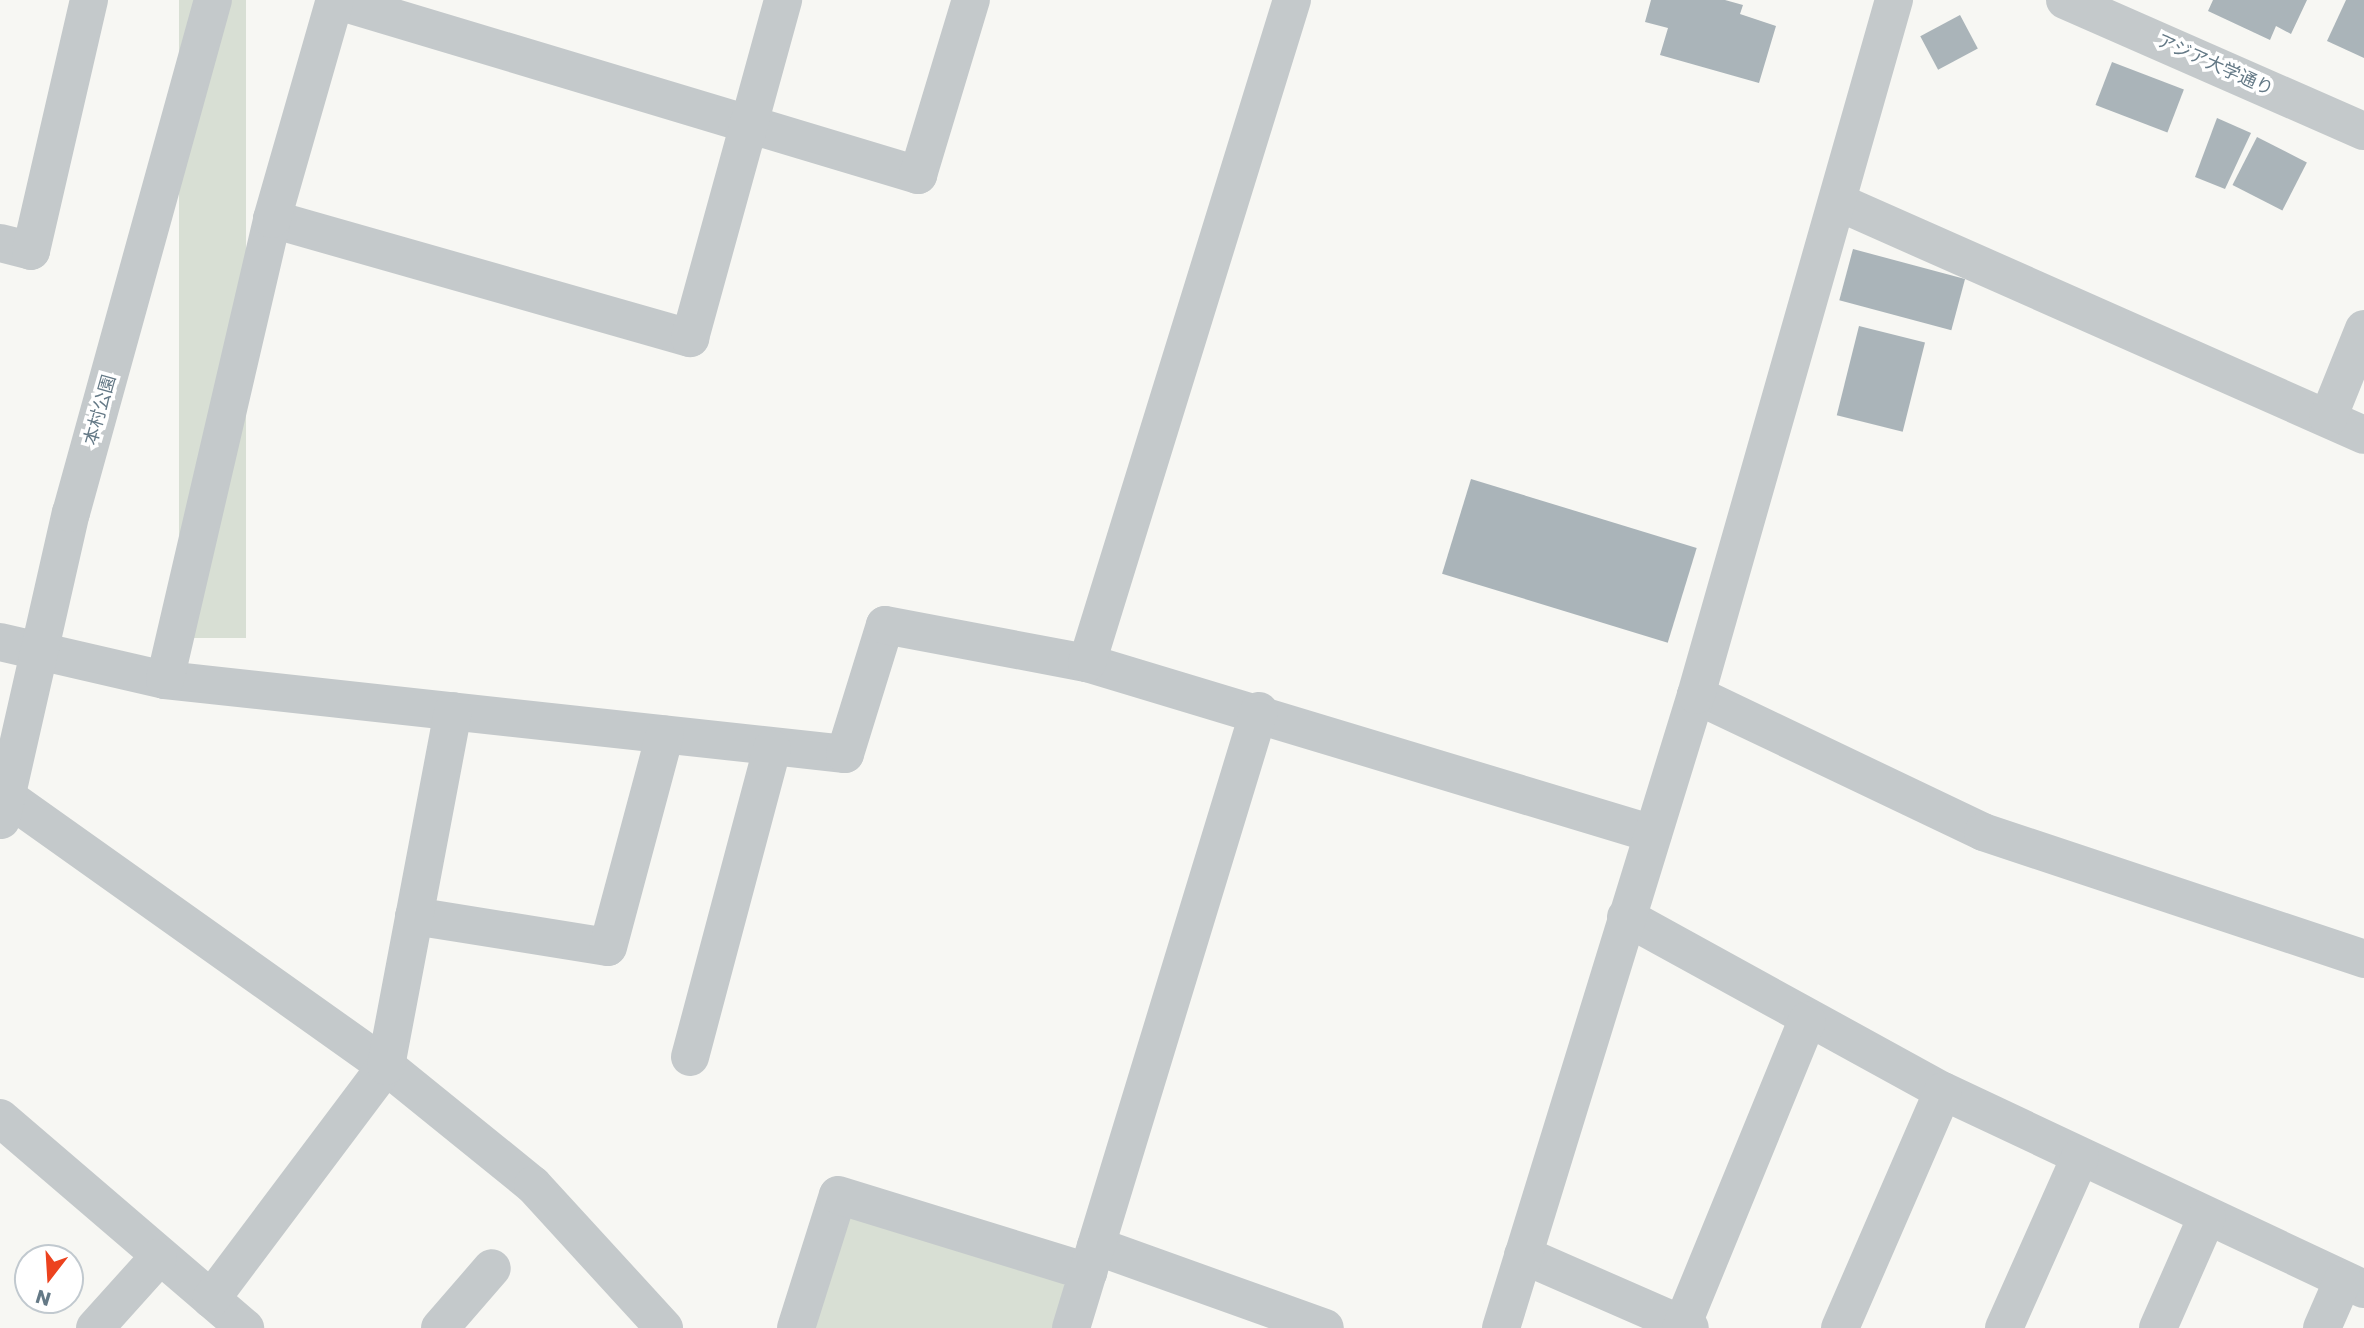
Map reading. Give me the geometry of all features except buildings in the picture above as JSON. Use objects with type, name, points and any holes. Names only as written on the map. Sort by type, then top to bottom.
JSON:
[{"type":"street","points":[[0,243],[32,251],[89,0]]},
{"type":"street","name":"本村公園","points":[[3,804],[41,652],[71,513],[213,0]]},
{"type":"street","points":[[166,680],[272,219],[335,0],[747,127],[918,175],[971,0]]},
{"type":"street","points":[[272,219],[690,338],[783,0]]},
{"type":"street","points":[[1087,663],[1292,0]]},
{"type":"street","points":[[1500,1328],[1696,695],[1894,0]]},
{"type":"street","name":"アジア大学通り","points":[[2065,0],[2113,9],[2364,131]]},
{"type":"street","points":[[1838,202],[2364,435]]},
{"type":"street","points":[[2328,418],[2364,329]]},
{"type":"street","points":[[0,642],[166,680],[772,749],[845,754],[885,625],[1087,663],[1259,710],[1653,834]]},
{"type":"street","points":[[1696,695],[1983,832],[2364,958]]},
{"type":"street","points":[[1071,1328],[1259,710]]},
{"type":"street","points":[[211,1299],[386,1066],[453,711]]},
{"type":"street","points":[[414,916],[608,947],[665,735]]},
{"type":"street","points":[[690,1057],[772,749]]},
{"type":"street","points":[[3,804],[386,1066],[533,1185],[664,1328]]},
{"type":"street","points":[[1626,917],[1807,1021],[1943,1091],[2354,1284],[2322,1328]]},
{"type":"street","points":[[1523,1255],[1684,1327],[1807,1021]]},
{"type":"street","points":[[1840,1328],[1943,1091]]},
{"type":"street","points":[[0,1118],[158,1258],[244,1328]]},
{"type":"street","points":[[2004,1328],[2080,1157]]},
{"type":"street","points":[[796,1328],[838,1195],[1092,1259],[1325,1328]]},
{"type":"street","points":[[2158,1328],[2207,1217]]},
{"type":"street","points":[[95,1328],[158,1258]]},
{"type":"street","points":[[440,1328],[492,1268]]},
{"type":"shaded area","points":[[179,0],[246,0],[246,638],[179,638]]},
{"type":"shaded area","points":[[854,1214],[1060,1278],[1068,1291],[1057,1328],[810,1328],[841,1222]]}]
